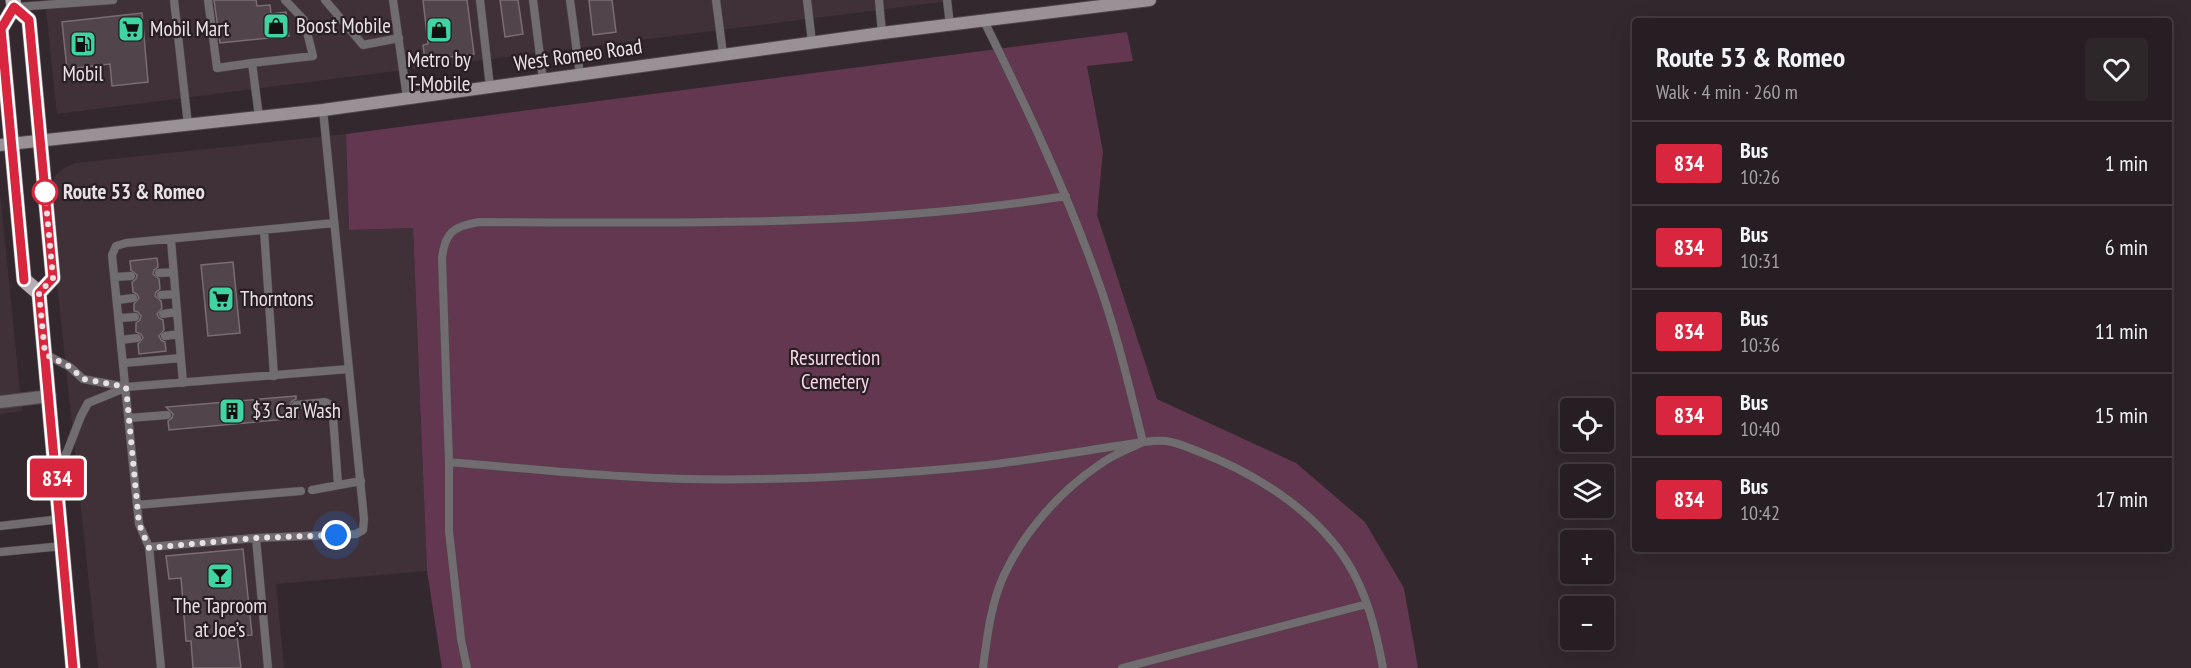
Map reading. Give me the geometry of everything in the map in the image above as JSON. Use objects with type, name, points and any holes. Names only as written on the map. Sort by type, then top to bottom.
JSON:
[{"type":"main road","name":"West Romeo Road","points":[[6,144],[323,110],[812,42],[1150,0]]},
{"type":"main road","points":[[39,293],[53,278],[29,20],[14,4],[0,29],[6,144],[24,280],[39,293],[74,668]]},
{"type":"street","points":[[0,402],[50,396]]},
{"type":"lane","points":[[14,4],[113,0]]},
{"type":"lane","points":[[174,0],[188,125]]},
{"type":"lane","points":[[208,0],[218,68],[313,56],[304,20],[285,0]]},
{"type":"lane","points":[[325,0],[363,45],[399,38]]},
{"type":"lane","points":[[393,0],[407,98]]},
{"type":"lane","points":[[480,0],[490,87]]},
{"type":"lane","points":[[533,0],[543,80]]},
{"type":"lane","points":[[570,0],[580,75]]},
{"type":"lane","points":[[716,0],[723,54]]},
{"type":"lane","points":[[807,0],[812,42]]},
{"type":"lane","points":[[879,0],[882,33]]},
{"type":"lane","points":[[947,0],[950,25]]},
{"type":"lane","points":[[984,21],[1046,150],[1097,277],[1119,349],[1143,442]]},
{"type":"lane","points":[[252,63],[259,117]]},
{"type":"lane","points":[[149,548],[256,538],[356,534],[363,530],[361,481],[323,110]]},
{"type":"lane","points":[[467,668],[461,639],[449,531],[442,258],[444,244],[455,228],[479,222],[736,222],[847,219],[993,207],[1066,196]]},
{"type":"lane","points":[[161,668],[149,548],[139,524],[112,255],[116,246],[126,243],[334,223]]},
{"type":"lane","points":[[264,230],[274,375]]},
{"type":"lane","points":[[171,240],[183,383]]},
{"type":"lane","points":[[159,273],[174,272]]},
{"type":"lane","points":[[115,277],[131,276]]},
{"type":"lane","points":[[161,295],[175,294]]},
{"type":"lane","points":[[117,300],[133,298]]},
{"type":"lane","points":[[162,314],[176,312]]},
{"type":"lane","points":[[119,318],[135,317]]},
{"type":"lane","points":[[165,336],[179,334]]},
{"type":"lane","points":[[121,340],[137,338]]},
{"type":"lane","points":[[45,354],[70,367],[83,379],[126,387],[349,369]]},
{"type":"lane","points":[[124,363],[181,358]]},
{"type":"lane","points":[[57,468],[67,452],[88,403],[126,387]]},
{"type":"lane","points":[[296,405],[325,402],[329,404],[333,416],[338,484]]},
{"type":"lane","points":[[129,418],[167,415]]},
{"type":"lane","points":[[449,462],[630,478],[759,480],[839,477],[980,465],[1143,442],[1166,441],[1216,458],[1270,488],[1294,506],[1330,539],[1346,560],[1367,604],[1383,668]]},
{"type":"lane","points":[[983,668],[994,608],[1003,576],[1018,549],[1044,515],[1072,486],[1100,464],[1143,442]]},
{"type":"lane","points":[[312,490],[361,481]]},
{"type":"lane","points":[[137,505],[301,491]]},
{"type":"lane","points":[[0,526],[61,519]]},
{"type":"lane","points":[[256,538],[268,668]]},
{"type":"lane","points":[[0,552],[63,546]]},
{"type":"lane","points":[[1122,668],[1367,604]]},
{"type":"shaded area","points":[[45,0],[957,0],[57,114]]},
{"type":"shaded area","points":[[346,134],[349,230],[413,228],[427,571],[276,584],[284,668],[98,668],[48,199],[55,176],[64,168],[75,163]]},
{"type":"shaded area","points":[[0,193],[22,411],[0,414]]},
{"type":"green space","name":"Resurrection Cemetery","points":[[1127,32],[1133,61],[1087,66],[1103,152],[1097,215],[1157,399],[1296,463],[1365,522],[1404,588],[1418,668],[442,668],[427,571],[413,228],[349,230],[346,134]]},
{"type":"building","points":[[214,0],[256,0],[257,6],[270,5],[271,14],[286,12],[289,36],[220,43]]},
{"type":"building","points":[[423,0],[467,0],[474,54],[425,60],[423,45],[428,44]]},
{"type":"building","points":[[500,0],[518,0],[523,34],[505,37]]},
{"type":"building","points":[[589,0],[612,0],[616,32],[593,35]]},
{"type":"building","points":[[142,13],[148,82],[112,86],[110,64],[67,69],[62,22]]},
{"type":"building","points":[[157,258],[158,267],[153,274],[159,279],[160,289],[155,296],[161,301],[162,308],[157,314],[163,320],[164,330],[159,336],[165,342],[166,351],[139,354],[138,344],[143,338],[136,332],[136,323],[141,316],[134,311],[134,304],[139,298],[133,292],[132,282],[137,275],[131,270],[130,261]]},
{"type":"building","name":"Thorntons","points":[[233,262],[240,333],[208,336],[201,265]]},
{"type":"building","name":"$3 Car Wash","points":[[296,396],[290,405],[297,411],[298,418],[169,430],[168,421],[173,414],[166,407]]},
{"type":"building","points":[[243,549],[252,635],[237,636],[241,668],[193,668],[191,641],[186,641],[181,578],[169,579],[166,556]]},
{"type":"bus line","name":"834","points":[[24,280],[1,29],[14,7],[29,20],[53,278],[39,293],[73,668]]},
{"type":"place","name":"Boost Mobile","points":[[276,26]]},
{"type":"place","name":"Mobil Mart","points":[[131,29]]},
{"type":"place","name":"Metro by T-Mobile","points":[[439,30]]},
{"type":"place","name":"Mobil","points":[[83,44]]},
{"type":"place","name":"Route 53 & Romeo","points":[[45,192]]},
{"type":"place","name":"Thorntons","points":[[221,299]]},
{"type":"place","name":"$3 Car Wash","points":[[232,411]]},
{"type":"place","name":"The Taproom at Joe’s","points":[[220,576]]},
{"type":"route","points":[[45,192],[53,278],[39,293],[45,354],[70,367],[83,379],[126,387],[139,524],[149,548],[256,538],[336,535]]}]
